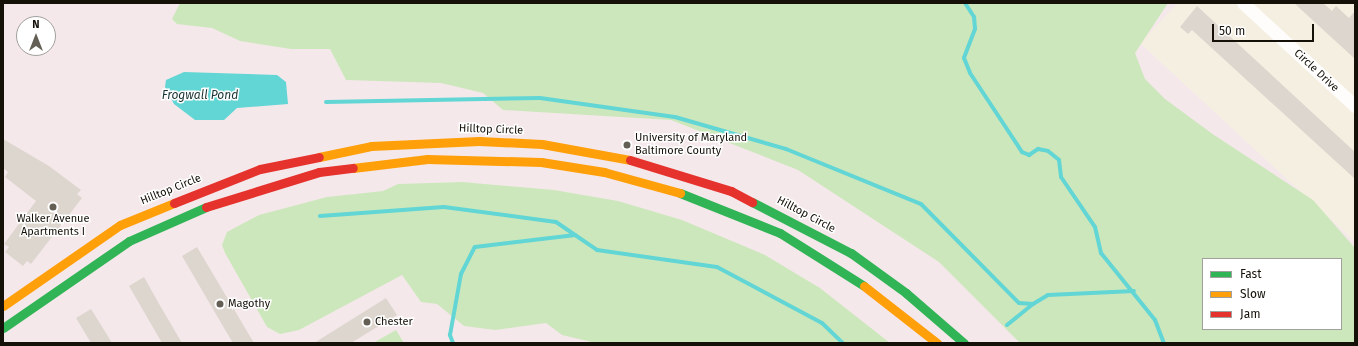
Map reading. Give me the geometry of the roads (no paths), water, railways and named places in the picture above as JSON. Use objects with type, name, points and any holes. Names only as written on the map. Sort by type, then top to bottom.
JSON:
[{"type":"street","name":"Circle Drive","points":[[1242,3],[1355,106]]},
{"type":"street","name":"Hilltop Circle","points":[[3,306],[120,225],[260,169],[371,146],[479,141],[542,144],[606,154],[667,169],[731,192],[851,253],[906,293],[964,343]]},
{"type":"street","points":[[3,328],[81,271],[129,241],[212,204],[319,172],[426,159],[480,158],[541,162],[604,172],[662,187],[729,210],[780,233],[844,270],[937,343]]},
{"type":"water","name":"Frogwall Pond","points":[[184,72],[277,75],[286,82],[288,104],[237,108],[224,120],[195,120],[174,104],[165,87],[166,80]]},
{"type":"waterway","points":[[965,3],[974,17],[975,29],[964,58],[970,73],[1022,152],[1029,155],[1038,149],[1048,151],[1059,160],[1061,177],[1095,227],[1101,253],[1155,320],[1164,343]]},
{"type":"waterway","points":[[326,102],[540,98],[675,117],[786,149],[921,204],[1019,303],[1033,304],[1048,295],[1134,291]]},
{"type":"waterway","points":[[320,216],[444,207],[556,222],[597,250],[717,267],[822,323],[843,343]]},
{"type":"waterway","points":[[453,343],[450,335],[461,274],[475,247],[575,235]]},
{"type":"waterway","points":[[1007,325],[1033,304]]},
{"type":"place","name":"University of Maryland Baltimore County","points":[[627,145]]},
{"type":"place","name":"Walker Avenue Apartments I","points":[[53,207]]},
{"type":"place","name":"Magothy","points":[[220,304]]},
{"type":"place","name":"Chester","points":[[367,322]]}]
